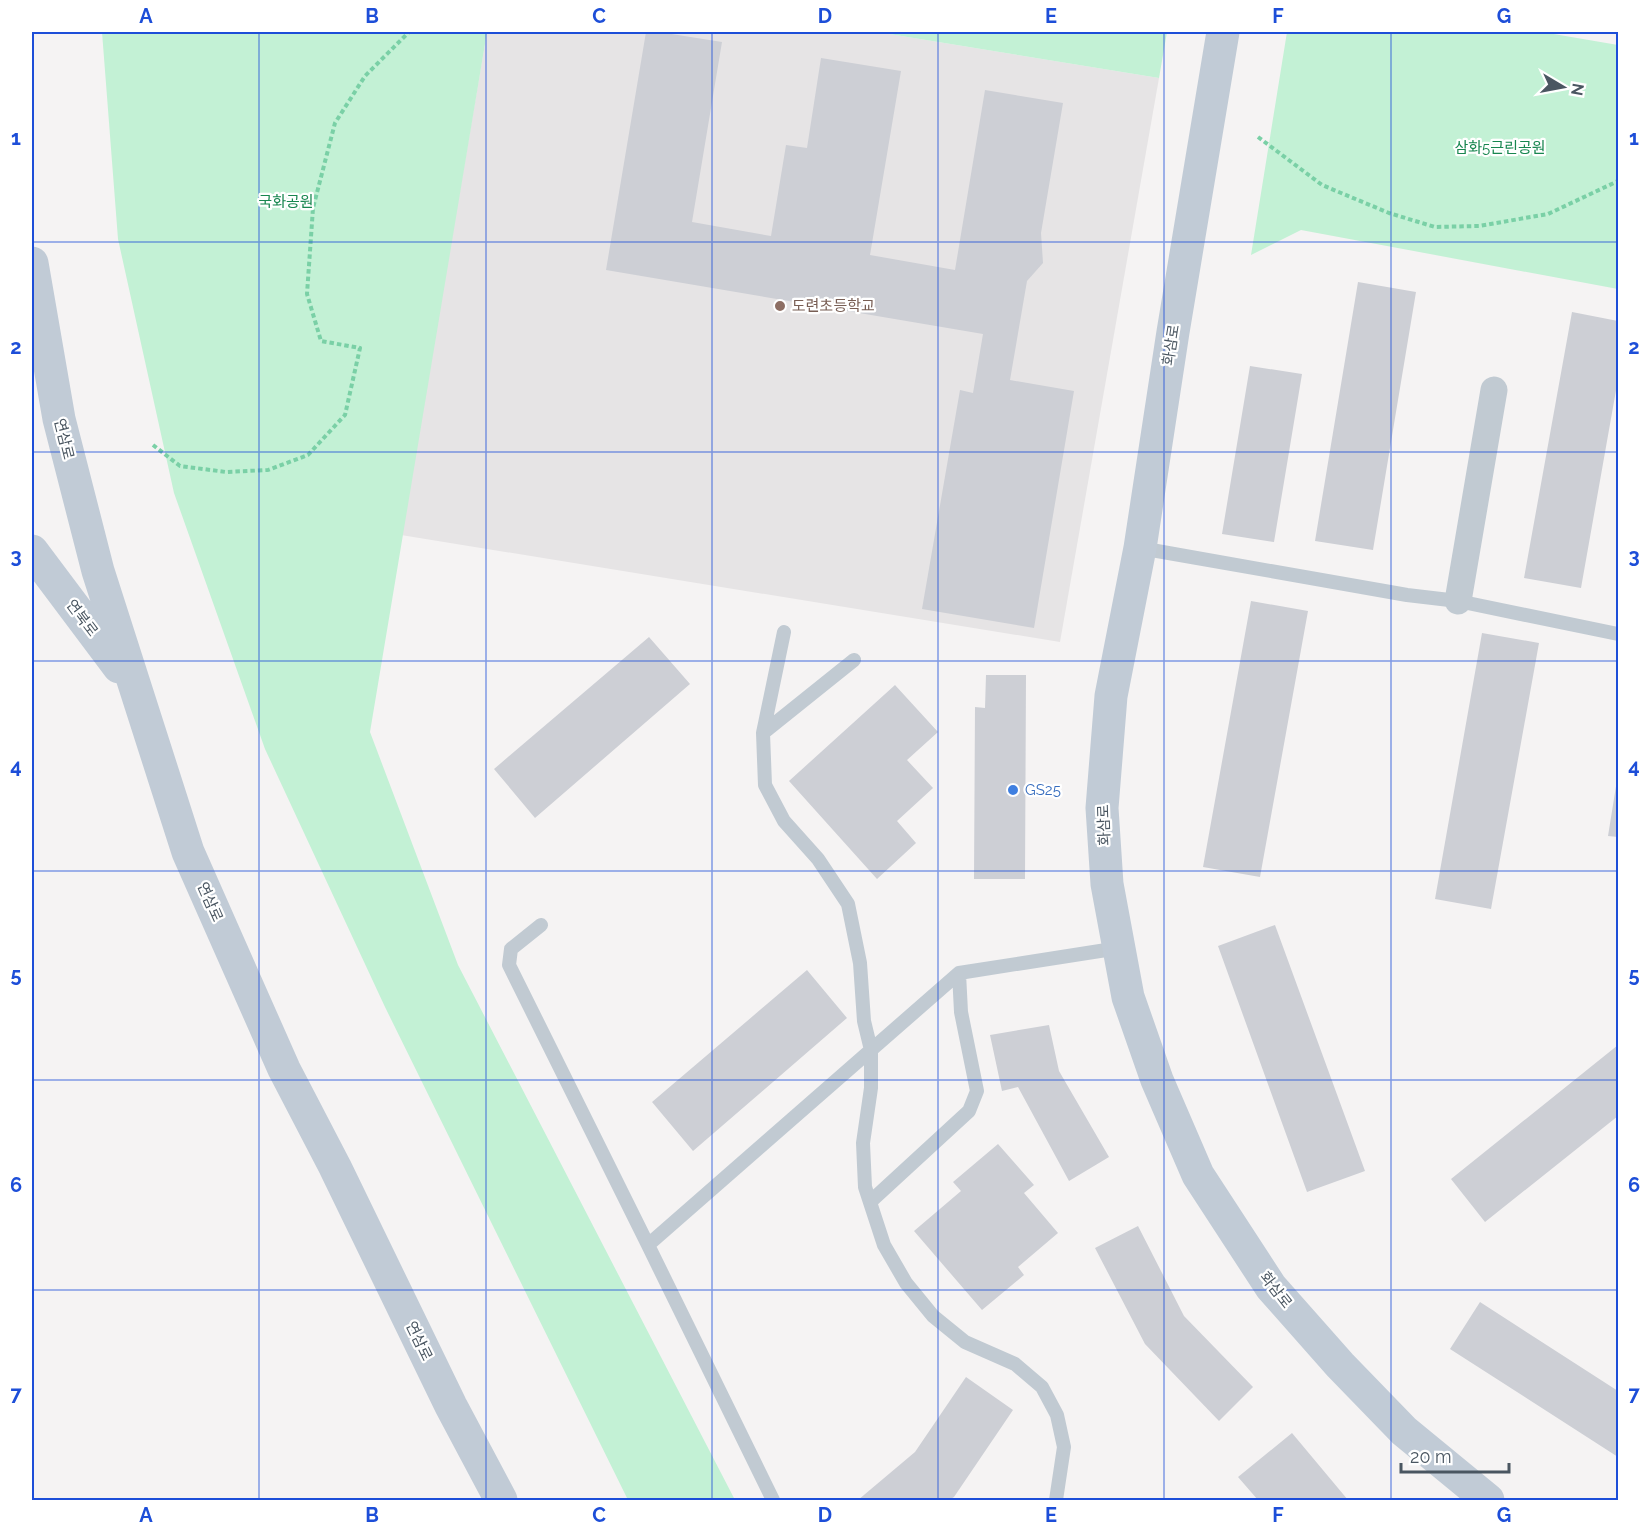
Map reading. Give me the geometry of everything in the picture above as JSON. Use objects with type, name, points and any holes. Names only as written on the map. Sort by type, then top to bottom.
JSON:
[{"type":"street","name":"화삼로","points":[[1222,32],[1140,548],[1111,696],[1102,808],[1107,885],[1128,997],[1157,1080],[1198,1175],[1271,1287],[1340,1365],[1404,1431],[1488,1500]]},
{"type":"street","name":"연삼로","points":[[32,263],[59,419],[98,571],[188,852],[284,1069],[335,1167],[451,1406],[501,1500]]},
{"type":"street","points":[[1458,601],[1494,390]]},
{"type":"street","name":"연북로","points":[[32,551],[133,685]]},
{"type":"lane","points":[[1140,548],[1407,595],[1458,601],[1618,634]]},
{"type":"lane","points":[[784,632],[763,733],[765,785],[783,821],[819,859],[848,904],[860,963],[864,1021],[871,1050],[871,1088],[863,1143],[865,1187],[884,1245],[906,1283],[933,1316],[965,1342],[1015,1364],[1042,1387],[1057,1415],[1064,1447],[1056,1500]]},
{"type":"lane","points":[[763,733],[854,660]]},
{"type":"lane","points":[[541,925],[511,950],[509,965],[773,1500]]},
{"type":"lane","points":[[648,1245],[959,973],[1119,948]]},
{"type":"lane","points":[[870,1202],[969,1111],[977,1091],[962,1012],[959,973]]},
{"type":"path","points":[[153,445],[180,466],[226,472],[268,470],[309,455],[345,415],[360,348],[321,341],[307,294],[313,208],[335,123],[365,76],[409,32]]},
{"type":"path","points":[[1258,137],[1322,185],[1389,213],[1435,227],[1479,226],[1548,214],[1618,181]]},
{"type":"shaded area","name":"도련초등학교","points":[[487,32],[877,32],[1159,78],[1060,642],[401,535]]},
{"type":"green space","name":"국화공원","points":[[102,32],[487,32],[370,732],[458,965],[735,1500],[628,1500],[385,1007],[265,749],[174,493],[118,239]]},
{"type":"green space","points":[[877,32],[1167,32],[1159,78]]},
{"type":"green space","name":"삼화5근린공원","points":[[1287,32],[1542,32],[1618,45],[1618,289],[1301,230],[1251,255]]},
{"type":"building","points":[[646,32],[722,42],[692,222],[771,236],[786,145],[807,148],[821,58],[901,71],[870,255],[955,270],[985,90],[1063,103],[1041,233],[1043,263],[1027,281],[1010,380],[1074,391],[1034,628],[922,609],[960,390],[973,393],[983,334],[606,270]]},
{"type":"building","points":[[1358,282],[1416,292],[1373,550],[1315,541]]},
{"type":"building","points":[[1572,312],[1618,321],[1618,379],[1581,588],[1524,578]]},
{"type":"building","points":[[1250,366],[1302,374],[1274,542],[1222,534]]},
{"type":"building","points":[[1251,601],[1308,611],[1260,877],[1203,867]]},
{"type":"building","points":[[1482,633],[1539,643],[1491,909],[1435,899]]},
{"type":"building","points":[[649,637],[690,684],[535,818],[494,769]]},
{"type":"building","points":[[986,675],[1026,675],[1025,879],[974,879],[975,707],[985,708]]},
{"type":"building","points":[[895,685],[938,732],[907,760],[933,788],[897,821],[916,843],[877,879],[789,781]]},
{"type":"building","points":[[1618,780],[1618,837],[1608,836]]},
{"type":"building","points":[[1275,925],[1365,1171],[1307,1192],[1218,946]]},
{"type":"building","points":[[807,970],[847,1018],[693,1151],[652,1102]]},
{"type":"building","points":[[1049,1025],[1059,1071],[1109,1157],[1069,1181],[1018,1087],[1002,1091],[990,1035]]},
{"type":"building","points":[[1618,1045],[1618,1116],[1485,1222],[1451,1179]]},
{"type":"building","points":[[998,1144],[1034,1185],[1024,1193],[1058,1233],[1018,1267],[1024,1275],[982,1310],[914,1231],[961,1191],[953,1182]]},
{"type":"building","points":[[1138,1226],[1184,1316],[1253,1387],[1219,1421],[1145,1344],[1095,1248]]},
{"type":"building","points":[[1480,1302],[1618,1391],[1618,1457],[1450,1349]]},
{"type":"building","points":[[966,1377],[1013,1410],[954,1497],[949,1500],[858,1500],[915,1452]]},
{"type":"building","points":[[1292,1433],[1348,1500],[1258,1500],[1238,1477]]},
{"type":"place","name":"도련초등학교","points":[[780,306]]},
{"type":"place","name":"GS25","points":[[1013,790]]}]
